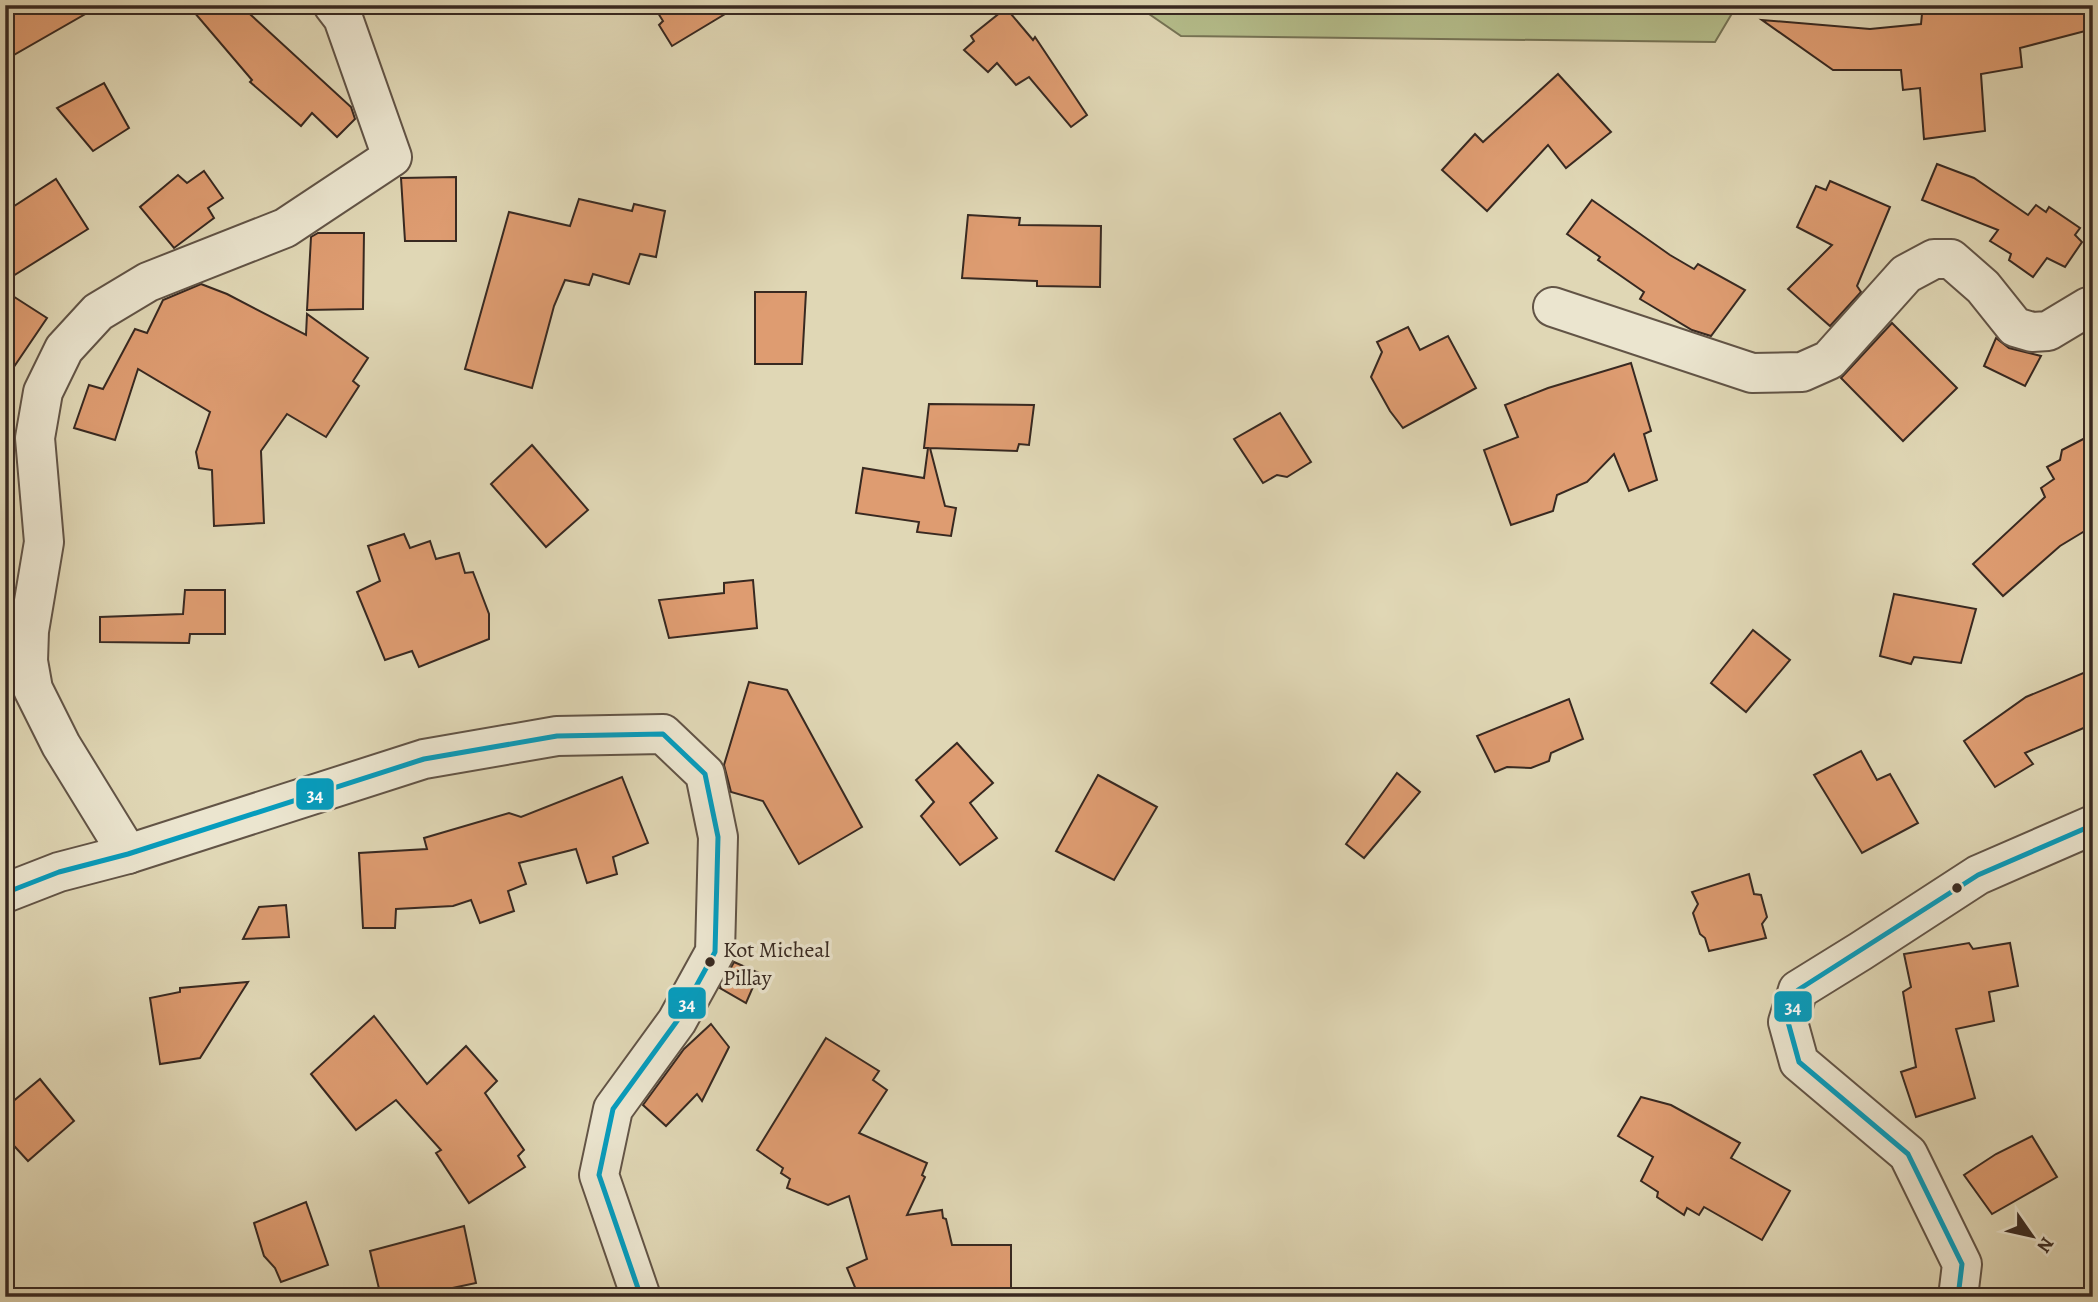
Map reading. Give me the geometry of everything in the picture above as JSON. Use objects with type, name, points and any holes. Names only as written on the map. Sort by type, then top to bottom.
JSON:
[{"type":"street","points":[[128,854],[61,745],[33,689],[29,631],[44,542],[35,439],[43,392],[64,349],[99,312],[149,282],[285,228],[392,157],[342,18],[333,5]]},
{"type":"street","points":[[1553,307],[1752,373],[1802,372],[1829,360],[1906,274],[1934,259],[1951,260],[1983,287],[2015,327],[2032,332],[2048,331],[2093,306]]},
{"type":"street","points":[[5,893],[59,872],[128,854],[424,759],[557,736],[663,734],[705,774],[718,837],[715,952],[677,1021],[613,1110],[607,1136],[599,1175],[641,1297]]},
{"type":"street","points":[[1958,1297],[1962,1264],[1908,1154],[1799,1062],[1788,1022],[1798,990],[1979,875],[2093,825]]},
{"type":"green space","points":[[1136,5],[1737,5],[1715,42],[1181,36]]},
{"type":"building","points":[[5,5],[101,5],[5,60]]},
{"type":"building","points":[[188,5],[240,5],[351,107],[355,119],[337,137],[312,113],[301,126],[250,82],[252,80]]},
{"type":"building","points":[[653,5],[740,5],[672,46],[659,25],[663,21]]},
{"type":"building","points":[[1990,5],[2093,5],[2093,29],[2020,48],[2022,67],[1981,74],[1985,131],[1924,139],[1920,88],[1903,90],[1901,70],[1833,70],[1762,20],[1870,29],[1921,24],[1922,14],[1990,11]]},
{"type":"building","points":[[1006,8],[1033,40],[1035,37],[1087,115],[1071,127],[1029,77],[1016,85],[997,63],[988,72],[964,50],[974,41],[971,36]]},
{"type":"building","points":[[1558,74],[1611,132],[1566,168],[1548,145],[1487,211],[1442,170],[1475,134],[1483,142]]},
{"type":"building","points":[[104,83],[129,128],[93,151],[57,108]]},
{"type":"building","points":[[1937,164],[1974,178],[2028,215],[2036,205],[2046,212],[2049,207],[2080,228],[2075,235],[2082,242],[2065,267],[2047,258],[2033,277],[2009,260],[2011,254],[1990,241],[1998,230],[1922,200]]},
{"type":"building","points":[[204,171],[223,198],[208,208],[214,218],[174,248],[140,207],[178,175],[187,183]]},
{"type":"building","points":[[456,177],[456,241],[405,241],[401,178]]},
{"type":"building","points":[[56,179],[88,229],[5,281],[5,212]]},
{"type":"building","points":[[1830,181],[1890,207],[1857,286],[1861,292],[1830,326],[1788,289],[1832,245],[1797,227],[1816,186],[1826,190]]},
{"type":"building","points":[[579,199],[632,211],[634,204],[665,211],[656,257],[640,254],[629,284],[593,274],[589,285],[565,280],[554,306],[532,388],[465,369],[509,212],[570,226]]},
{"type":"building","points":[[1592,200],[1670,255],[1694,269],[1698,264],[1745,290],[1711,336],[1692,330],[1640,299],[1644,292],[1598,260],[1600,257],[1567,234]]},
{"type":"building","points":[[968,215],[1020,218],[1019,225],[1101,226],[1100,287],[1037,286],[1037,281],[962,278]]},
{"type":"building","points":[[318,233],[364,233],[363,309],[307,310],[311,237]]},
{"type":"building","points":[[201,284],[227,294],[306,335],[307,314],[368,358],[353,381],[359,386],[326,437],[287,414],[261,451],[264,523],[214,526],[212,470],[199,468],[196,452],[210,412],[138,369],[115,440],[74,428],[89,385],[103,389],[135,329],[147,333],[163,300]]},
{"type":"building","points":[[5,291],[47,318],[5,380]]},
{"type":"building","points":[[755,292],[806,292],[802,364],[755,364]]},
{"type":"building","points":[[1892,323],[1957,388],[1903,441],[1841,378]]},
{"type":"building","points":[[1408,327],[1420,350],[1448,336],[1476,388],[1403,428],[1371,377],[1382,352],[1377,342]]},
{"type":"building","points":[[1996,338],[2009,348],[2041,356],[2025,386],[1984,366]]},
{"type":"building","points":[[1631,363],[1651,431],[1644,434],[1657,480],[1629,491],[1614,454],[1587,482],[1557,495],[1553,511],[1511,525],[1484,450],[1518,437],[1505,405],[1548,388]]},
{"type":"building","points":[[929,404],[1034,405],[1029,445],[1019,444],[1017,451],[930,448],[945,506],[956,508],[951,536],[917,532],[919,522],[856,513],[863,468],[924,478]]},
{"type":"building","points":[[1280,413],[1311,462],[1287,477],[1277,475],[1263,483],[1234,439]]},
{"type":"building","points":[[2093,434],[2093,526],[2060,546],[2003,596],[1973,564],[2045,497],[2041,488],[2054,479],[2047,467],[2060,460],[2062,450]]},
{"type":"building","points":[[532,445],[588,510],[546,547],[491,484]]},
{"type":"building","points":[[404,534],[410,548],[430,541],[436,559],[459,553],[465,573],[473,572],[489,614],[489,639],[419,667],[412,651],[385,660],[357,592],[380,581],[368,546]]},
{"type":"building","points":[[753,580],[757,628],[669,638],[659,600],[724,593],[724,583]]},
{"type":"building","points":[[185,590],[225,590],[225,634],[190,634],[189,643],[100,642],[100,617],[183,614]]},
{"type":"building","points":[[1894,594],[1976,609],[1961,663],[1914,657],[1911,664],[1880,656]]},
{"type":"building","points":[[1753,630],[1790,660],[1746,712],[1711,683]]},
{"type":"building","points":[[2093,669],[2093,724],[2025,753],[2033,764],[1995,787],[1964,741],[2026,697]]},
{"type":"building","points":[[749,682],[787,690],[862,827],[799,864],[763,801],[731,792],[724,765]]},
{"type":"building","points":[[1569,699],[1583,739],[1551,753],[1549,761],[1531,768],[1507,767],[1495,772],[1477,736]]},
{"type":"building","points":[[957,743],[993,783],[970,803],[997,838],[960,865],[921,816],[934,802],[916,780]]},
{"type":"building","points":[[1861,751],[1877,780],[1890,774],[1918,823],[1862,853],[1814,775]]},
{"type":"building","points":[[1397,773],[1420,792],[1364,858],[1346,844]]},
{"type":"building","points":[[1098,775],[1157,807],[1114,880],[1056,851]]},
{"type":"building","points":[[622,777],[648,843],[613,857],[617,874],[587,883],[576,849],[519,863],[526,884],[508,891],[514,911],[480,923],[471,900],[453,906],[396,909],[395,928],[363,928],[359,853],[427,849],[424,838],[509,813],[521,817]]},
{"type":"building","points":[[1749,874],[1754,894],[1761,895],[1767,917],[1762,924],[1766,938],[1709,951],[1693,913],[1698,904],[1692,892]]},
{"type":"building","points":[[286,905],[289,937],[243,939],[259,907]]},
{"type":"building","points":[[1969,943],[1973,949],[2010,943],[2018,986],[1989,992],[1994,1021],[1956,1029],[1975,1098],[1916,1117],[1901,1072],[1916,1067],[1903,992],[1911,987],[1904,954]]},
{"type":"building","points":[[734,962],[759,973],[746,1003],[720,988]]},
{"type":"building","points":[[248,982],[200,1058],[160,1064],[150,998],[180,992],[180,988]]},
{"type":"building","points":[[374,1016],[427,1084],[466,1046],[497,1081],[485,1093],[524,1150],[518,1156],[525,1167],[469,1203],[436,1153],[441,1150],[396,1100],[356,1130],[311,1074]]},
{"type":"building","points":[[711,1024],[729,1047],[702,1101],[697,1094],[666,1126],[643,1105],[684,1049]]},
{"type":"building","points":[[826,1038],[879,1071],[873,1080],[887,1090],[859,1133],[927,1163],[922,1175],[925,1177],[907,1215],[942,1210],[952,1245],[1011,1245],[1011,1297],[859,1297],[847,1268],[867,1259],[849,1196],[828,1205],[787,1188],[790,1179],[781,1173],[783,1168],[757,1150]]},
{"type":"building","points":[[40,1079],[74,1121],[28,1161],[5,1136],[5,1108]]},
{"type":"building","points":[[1641,1097],[1671,1105],[1740,1143],[1731,1158],[1790,1191],[1762,1240],[1704,1207],[1699,1215],[1687,1208],[1684,1215],[1657,1197],[1658,1192],[1641,1181],[1653,1157],[1618,1136]]},
{"type":"building","points":[[2032,1136],[2057,1177],[1992,1214],[1964,1175],[1996,1154]]},
{"type":"building","points":[[306,1202],[328,1265],[281,1282],[275,1268],[264,1256],[254,1223]]},
{"type":"building","points":[[464,1226],[476,1283],[410,1297],[381,1297],[370,1251]]},
{"type":"transit line","name":"34","points":[[5,893],[59,872],[128,854],[424,759],[557,736],[663,734],[705,774],[718,837],[715,952],[677,1021],[613,1109],[599,1175],[641,1297]]},
{"type":"transit line","name":"34","points":[[1958,1297],[1962,1264],[1908,1154],[1799,1062],[1788,1022],[1798,990],[1978,875],[2093,825]]},
{"type":"place","name":"Kot Micheal Pillay","points":[[710,962]]}]
